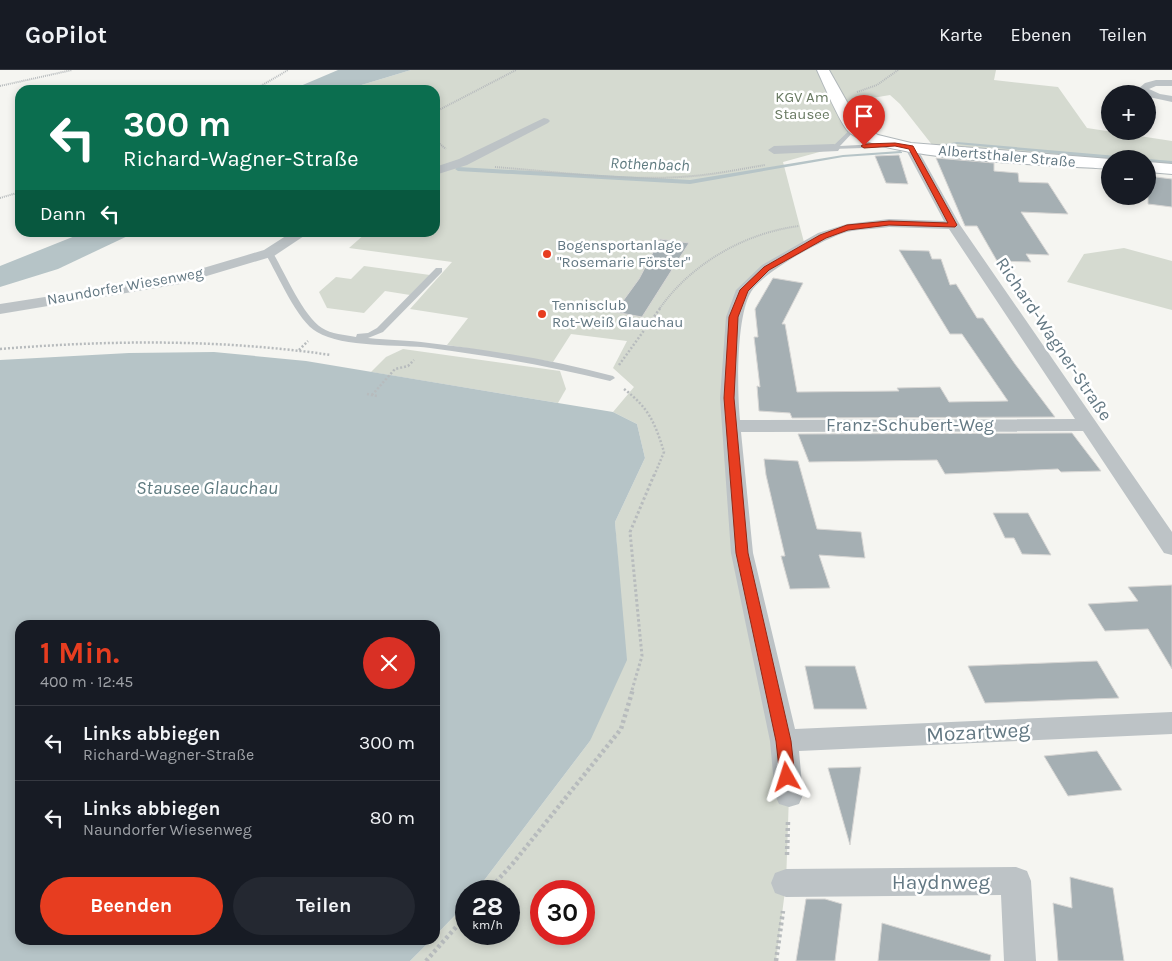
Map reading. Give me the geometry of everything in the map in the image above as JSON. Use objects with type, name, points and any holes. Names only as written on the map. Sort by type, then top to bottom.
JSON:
[{"type":"street","points":[[823,70],[839,96],[854,128]]},
{"type":"street","points":[[1172,84],[1156,83],[1147,85],[1143,89],[1154,96],[1172,100]]},
{"type":"street","points":[[440,169],[463,162],[544,121]]},
{"type":"street","name":"Albertsthaler Straße","points":[[854,128],[872,138],[903,146],[959,153],[1101,163]]},
{"type":"street","name":"Richard-Wagner-Straße","points":[[903,146],[953,225],[1172,548]]},
{"type":"street","points":[[774,150],[834,148]]},
{"type":"street","points":[[1156,168],[1172,169]]},
{"type":"street","points":[[789,795],[784,741],[742,553],[729,398],[734,317],[744,290],[767,268],[823,236],[847,228],[889,223],[953,225]]},
{"type":"street","name":"Naundorfer Wiesenweg","points":[[0,309],[175,281],[270,253],[295,237]]},
{"type":"street","name":"Franz-Schubert-Weg","points":[[731,426],[1088,424]]},
{"type":"street","name":"Mozartweg","points":[[784,741],[1172,723]]},
{"type":"street","name":"Haydnweg","points":[[786,883],[1016,881],[1020,961]]},
{"type":"lane","points":[[834,148],[854,128]]},
{"type":"lane","points":[[834,148],[903,146]]},
{"type":"lane","points":[[270,253],[302,308],[319,330],[349,338],[428,346],[570,367],[610,378]]},
{"type":"lane","points":[[349,338],[370,335],[380,330],[438,270]]},
{"type":"path","points":[[0,86],[72,70]]},
{"type":"path","points":[[262,85],[288,70]]},
{"type":"path","points":[[440,109],[516,70]]},
{"type":"path","points":[[839,96],[877,86],[898,70]]},
{"type":"path","points":[[463,162],[479,166],[577,173],[682,177],[710,175],[765,165]]},
{"type":"path","points":[[0,198],[15,194]]},
{"type":"path","points":[[0,349],[143,341],[213,341],[338,356]]},
{"type":"path","points":[[372,395],[395,369]]},
{"type":"path","points":[[498,880],[621,730],[642,656],[630,532],[664,452],[653,419],[642,402],[610,378]]},
{"type":"path","points":[[368,394],[377,396]]},
{"type":"path","points":[[426,961],[455,928]]},
{"type":"green space","name":"KGV Am Stausee","points":[[411,70],[996,70],[994,80],[1058,87],[1087,128],[1101,130],[1101,140],[1156,139],[1172,141],[1172,169],[1156,168],[1156,150],[1101,150],[1101,163],[933,146],[900,104],[890,95],[843,103],[854,128],[834,148],[783,162],[805,246],[744,290],[729,398],[789,795],[786,883],[776,961],[410,961],[426,945],[440,945],[440,931],[455,915],[455,945],[520,945],[520,880],[484,880],[590,741],[619,576],[615,522],[645,458],[637,424],[613,412],[634,387],[613,368],[627,341],[571,334],[553,362],[447,345],[468,318],[410,309],[452,262],[349,248],[361,237],[440,237],[440,85],[362,85]]},
{"type":"green space","points":[[1124,248],[1172,261],[1172,310],[1067,282],[1084,254]]},
{"type":"green space","points":[[364,266],[430,275],[410,295],[385,291],[364,313],[327,308],[319,292],[336,277],[351,279]]},
{"type":"green space","points":[[403,349],[560,371],[566,389],[558,403],[371,372],[386,357]]},
{"type":"water","points":[[338,70],[411,70],[362,85],[303,85]]},
{"type":"water","points":[[72,237],[126,237],[58,269],[0,287],[0,266]]},
{"type":"water","name":"Stausee Glauchau","points":[[214,352],[306,361],[613,412],[637,424],[645,458],[615,522],[627,660],[590,741],[484,880],[455,880],[455,915],[440,931],[440,620],[15,620],[15,945],[426,945],[410,961],[0,961],[0,360],[129,353]]},
{"type":"building","points":[[899,155],[908,184],[886,183],[875,156]]},
{"type":"building","points":[[936,158],[994,163],[994,171],[1018,173],[1019,182],[1048,183],[1068,214],[1021,212],[1049,255],[1026,254],[1031,262],[997,261],[977,226],[965,226]]},
{"type":"building","points":[[1156,177],[1172,179],[1172,207],[1156,205]]},
{"type":"building","points":[[660,239],[689,243],[642,317],[615,312],[639,279]]},
{"type":"building","points":[[899,250],[929,251],[932,259],[941,259],[950,285],[956,284],[977,318],[983,318],[1055,417],[792,418],[790,413],[759,411],[757,386],[760,387],[754,337],[758,337],[755,309],[773,278],[803,283],[782,324],[785,324],[797,392],[899,391],[897,388],[940,387],[949,402],[1008,401],[962,334],[950,334]]},
{"type":"building","points":[[1072,433],[1101,471],[1061,472],[1058,469],[945,474],[937,460],[809,462],[798,434]]},
{"type":"building","points":[[764,459],[798,461],[817,529],[861,532],[865,558],[819,555],[830,588],[790,589],[781,556],[785,556]]},
{"type":"building","points":[[993,513],[1028,513],[1051,555],[1022,554],[1014,538],[1005,538]]},
{"type":"building","points":[[1172,585],[1172,669],[1148,629],[1105,631],[1088,604],[1138,601],[1128,587]]},
{"type":"building","points":[[1097,661],[1119,698],[985,703],[968,666]]},
{"type":"building","points":[[805,666],[855,666],[867,709],[814,709]]},
{"type":"building","points":[[1097,751],[1122,790],[1068,796],[1044,756]]},
{"type":"building","points":[[861,767],[850,845],[828,768]]},
{"type":"building","points":[[1070,877],[1113,888],[1124,961],[1058,961],[1053,903],[1072,908]]},
{"type":"building","points":[[806,899],[825,899],[842,904],[835,961],[796,961]]},
{"type":"building","points":[[882,923],[991,955],[990,961],[878,961]]},
{"type":"waterway","name":"Rothenbach","points":[[930,147],[957,143],[1101,156]]},
{"type":"waterway","name":"Rothenbach","points":[[458,169],[690,182],[843,156],[900,152]]},
{"type":"waterway","name":"Rothenbach","points":[[1156,162],[1172,163]]},
{"type":"place","name":"Bogensportanlage \"Rosemarie Förster\"","points":[[547,254]]},
{"type":"place","name":"Tennisclub Rot-Weiß Glauchau","points":[[542,314]]},
{"type":"route","points":[[787,777],[784,741],[742,553],[729,398],[734,317],[744,290],[767,268],[823,236],[847,228],[889,223],[953,225],[911,148],[895,144],[864,146]]}]
